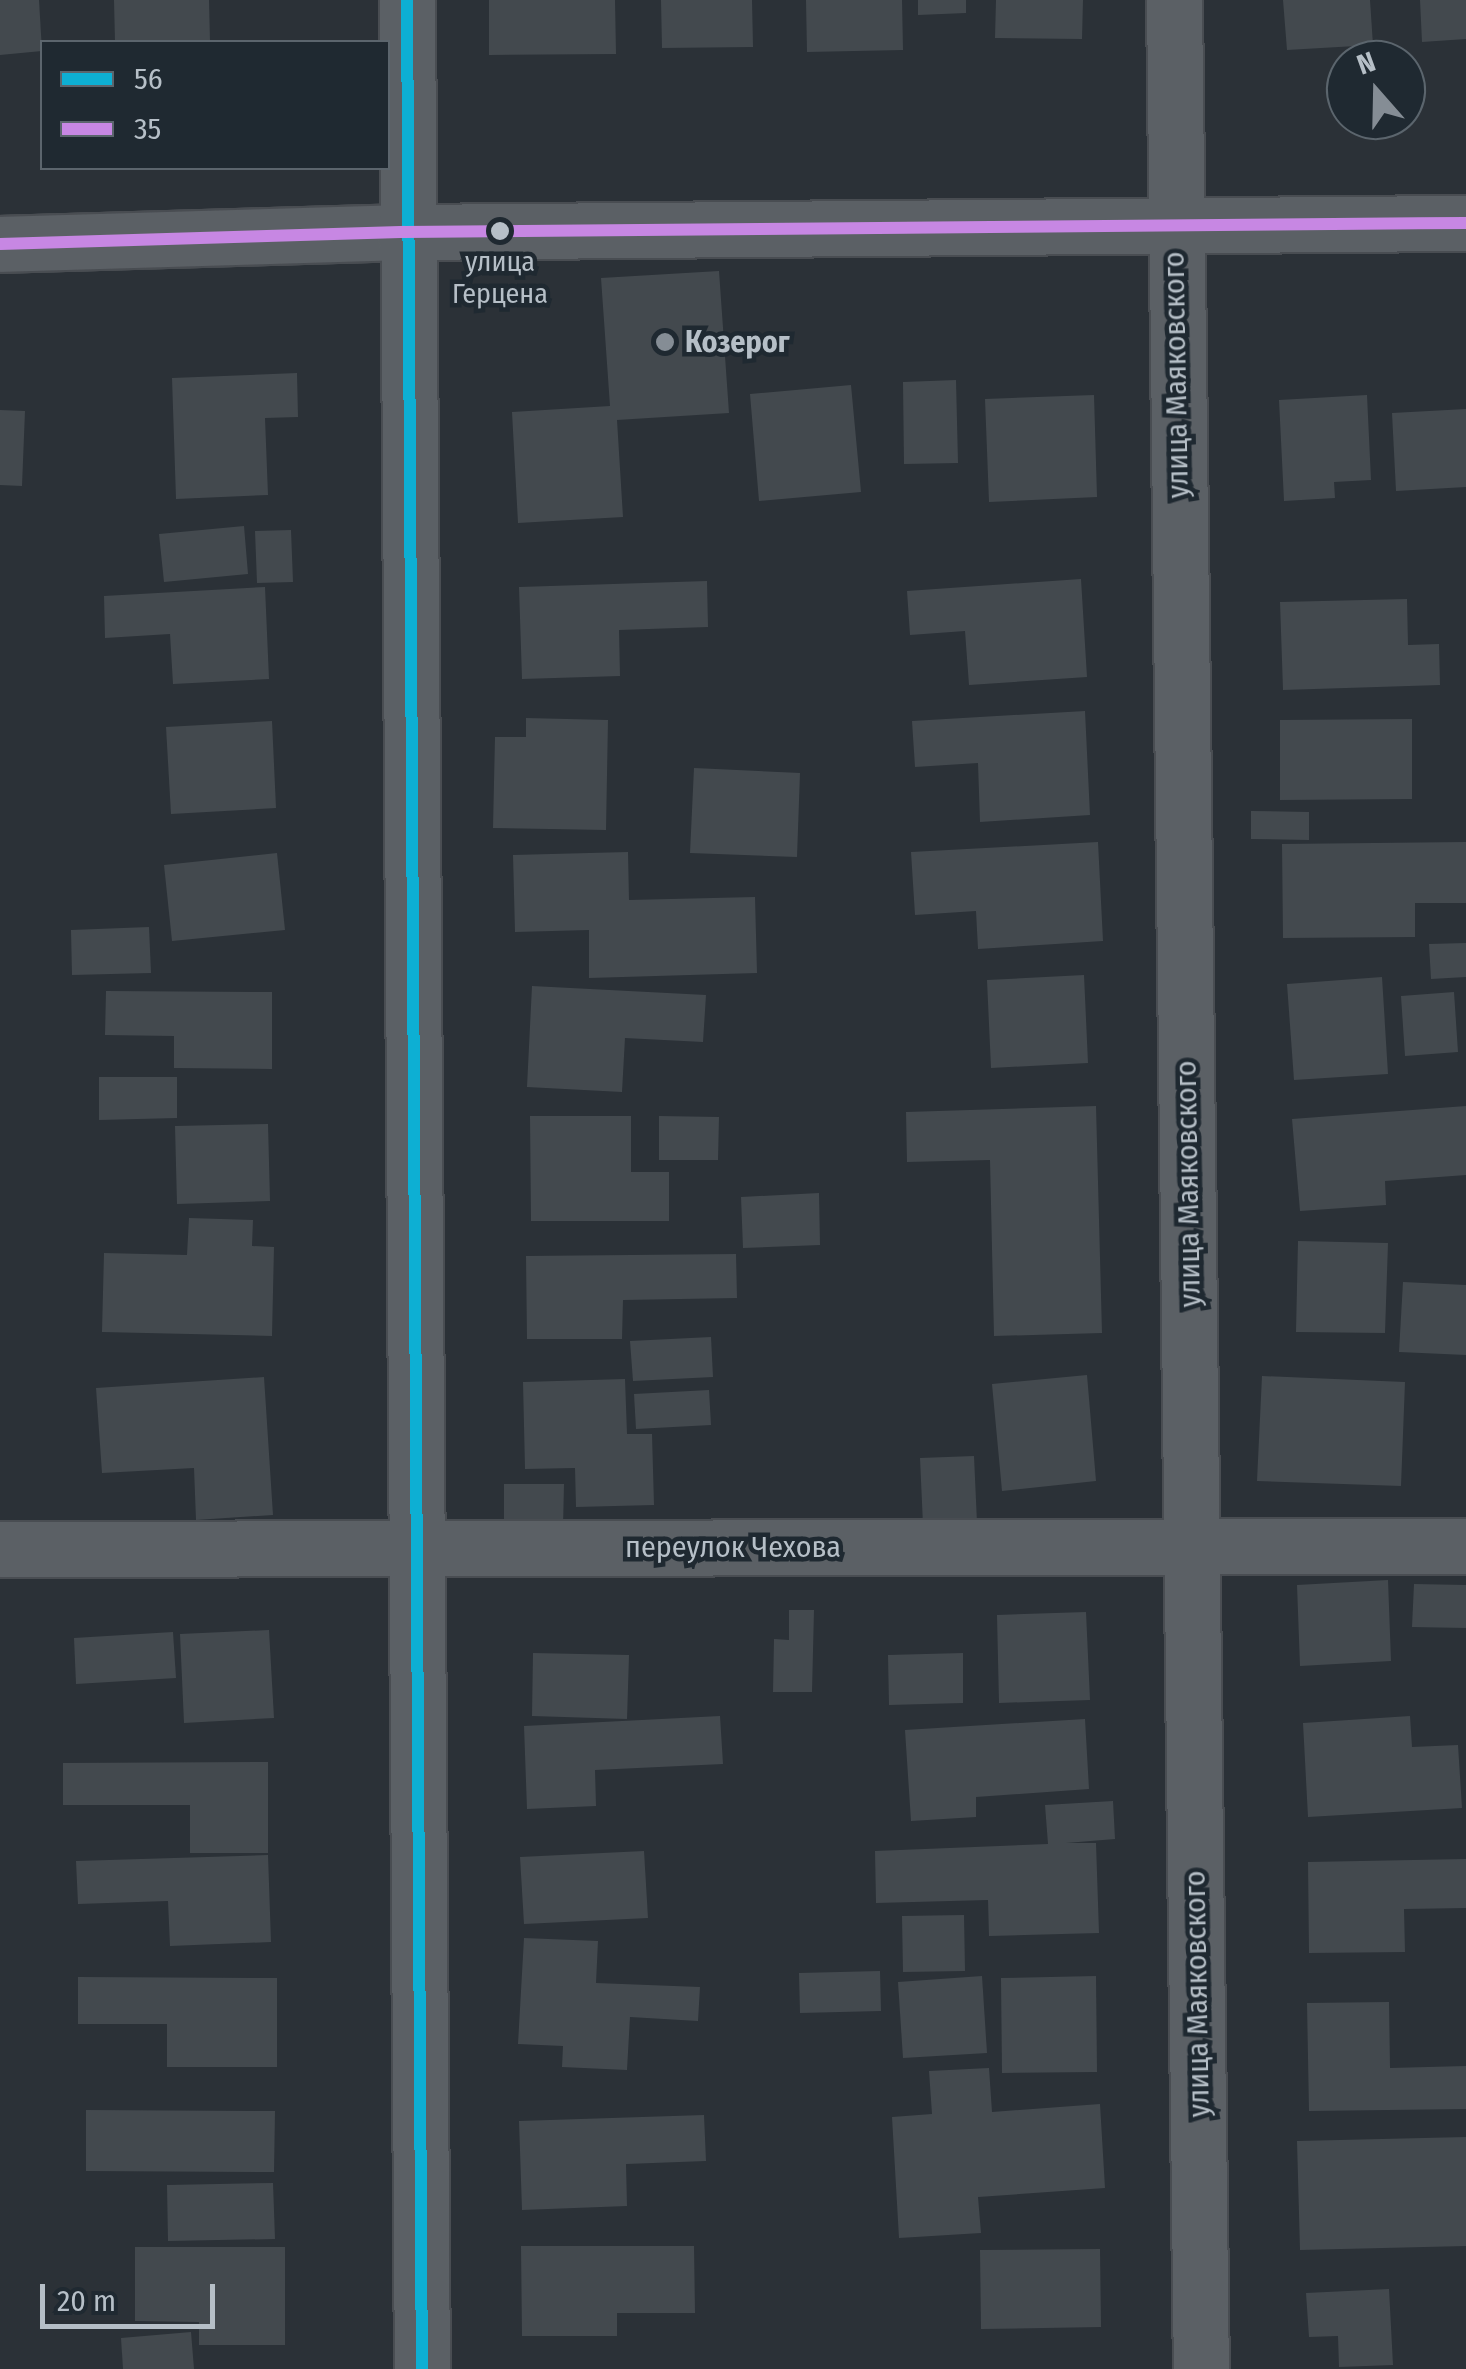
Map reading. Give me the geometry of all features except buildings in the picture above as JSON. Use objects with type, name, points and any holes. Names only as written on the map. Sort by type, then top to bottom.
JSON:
[{"type":"street","points":[[406,0],[403,232],[422,2369]]},
{"type":"street","name":"улица Маяковского","points":[[1174,0],[1201,2369]]},
{"type":"street","points":[[0,244],[403,232],[1466,223]]},
{"type":"street","name":"переулок Чехова","points":[[0,1549],[415,1544],[1466,1546]]},
{"type":"transit line","name":"56","points":[[407,0],[422,2369]]},
{"type":"transit line","name":"35","points":[[0,244],[403,232],[1466,223]]},
{"type":"place","name":"улица Герцена","points":[[500,231]]},
{"type":"place","name":"Козерог","points":[[665,342]]}]
